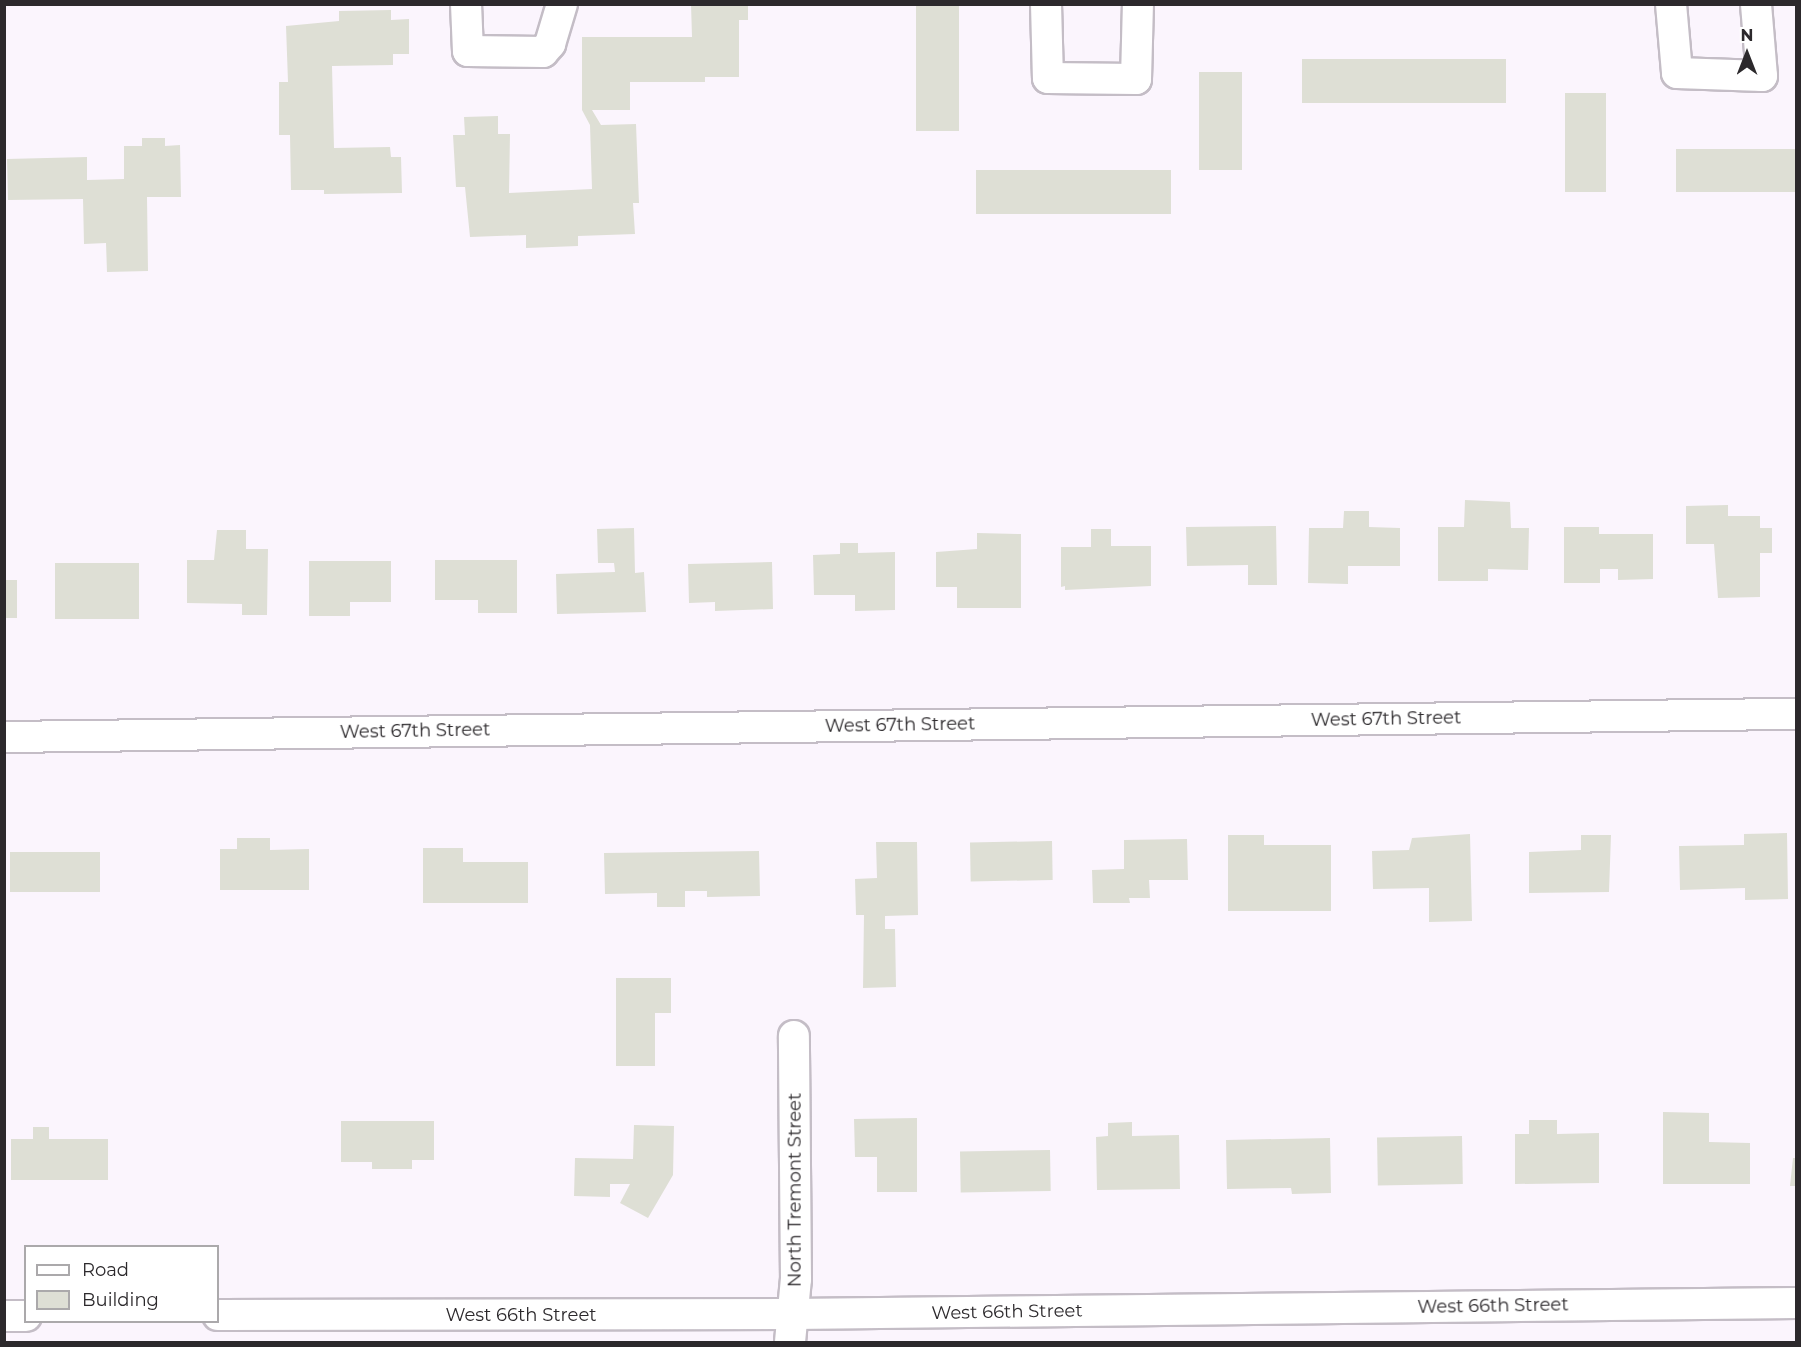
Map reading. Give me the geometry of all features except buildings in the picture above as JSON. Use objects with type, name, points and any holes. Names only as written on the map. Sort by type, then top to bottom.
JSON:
[{"type":"street","points":[[466,4],[468,51],[543,52],[550,44],[562,4]]},
{"type":"street","points":[[1046,4],[1048,78],[1136,79],[1138,4]]},
{"type":"street","points":[[1671,4],[1677,73],[1762,76],[1756,4]]},
{"type":"street","name":"West 67th Street","points":[[4,737],[1797,714]]},
{"type":"street","name":"North Tremont Street","points":[[792,1328],[794,1036]]},
{"type":"street","name":"West 66th Street","points":[[219,1316],[792,1328],[1797,1303]]},
{"type":"street","points":[[4,1316],[24,1316]]}]
